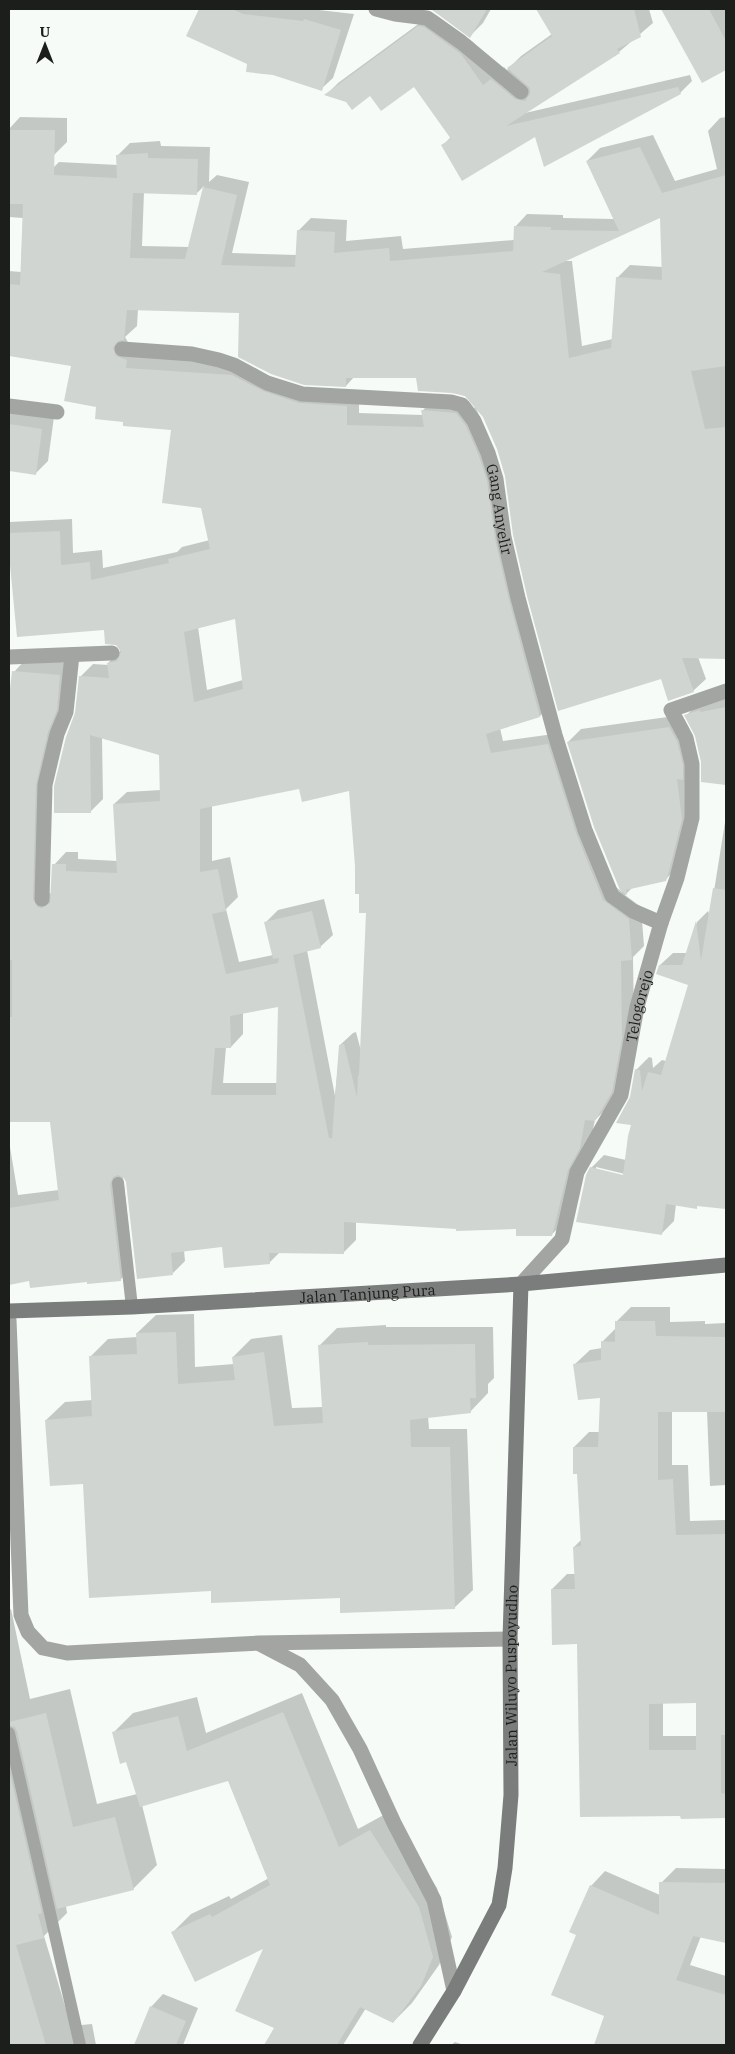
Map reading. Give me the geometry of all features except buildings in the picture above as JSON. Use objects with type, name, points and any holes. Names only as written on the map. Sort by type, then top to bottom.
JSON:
[{"type":"street","points":[[376,9],[395,14],[427,18],[461,42],[521,92]]},
{"type":"street","name":"Gang Anyelir","points":[[122,349],[192,354],[219,360],[267,383],[302,394],[451,402],[462,405],[474,421],[488,453],[496,479],[504,537],[518,598],[555,735],[584,830],[612,896],[633,911],[661,923]]},
{"type":"street","points":[[9,406],[57,412]]},
{"type":"street","points":[[9,658],[112,653]]},
{"type":"street","points":[[42,899],[45,784],[57,734],[66,712],[72,655]]},
{"type":"street","name":"Telogorejo","points":[[521,1284],[562,1239],[577,1172],[621,1095],[637,1007],[661,923],[677,878],[692,818],[692,764],[686,738],[671,710],[726,691]]},
{"type":"street","name":"Jalan Tanjung Pura","points":[[9,1312],[132,1307],[521,1284],[726,1265]]},
{"type":"street","name":"Jalan Wiluyo Puspoyudho","points":[[420,2045],[454,1991],[498,1905],[505,1868],[511,1795],[510,1639],[521,1284]]},
{"type":"street","points":[[9,1320],[22,1615],[28,1632],[43,1648],[67,1653],[259,1643],[510,1639]]},
{"type":"street","points":[[259,1643],[300,1665],[332,1700],[360,1749],[394,1823],[434,1900],[454,1991]]},
{"type":"lane","points":[[118,1183],[132,1307]]},
{"type":"lane","points":[[9,1733],[80,2045]]}]
